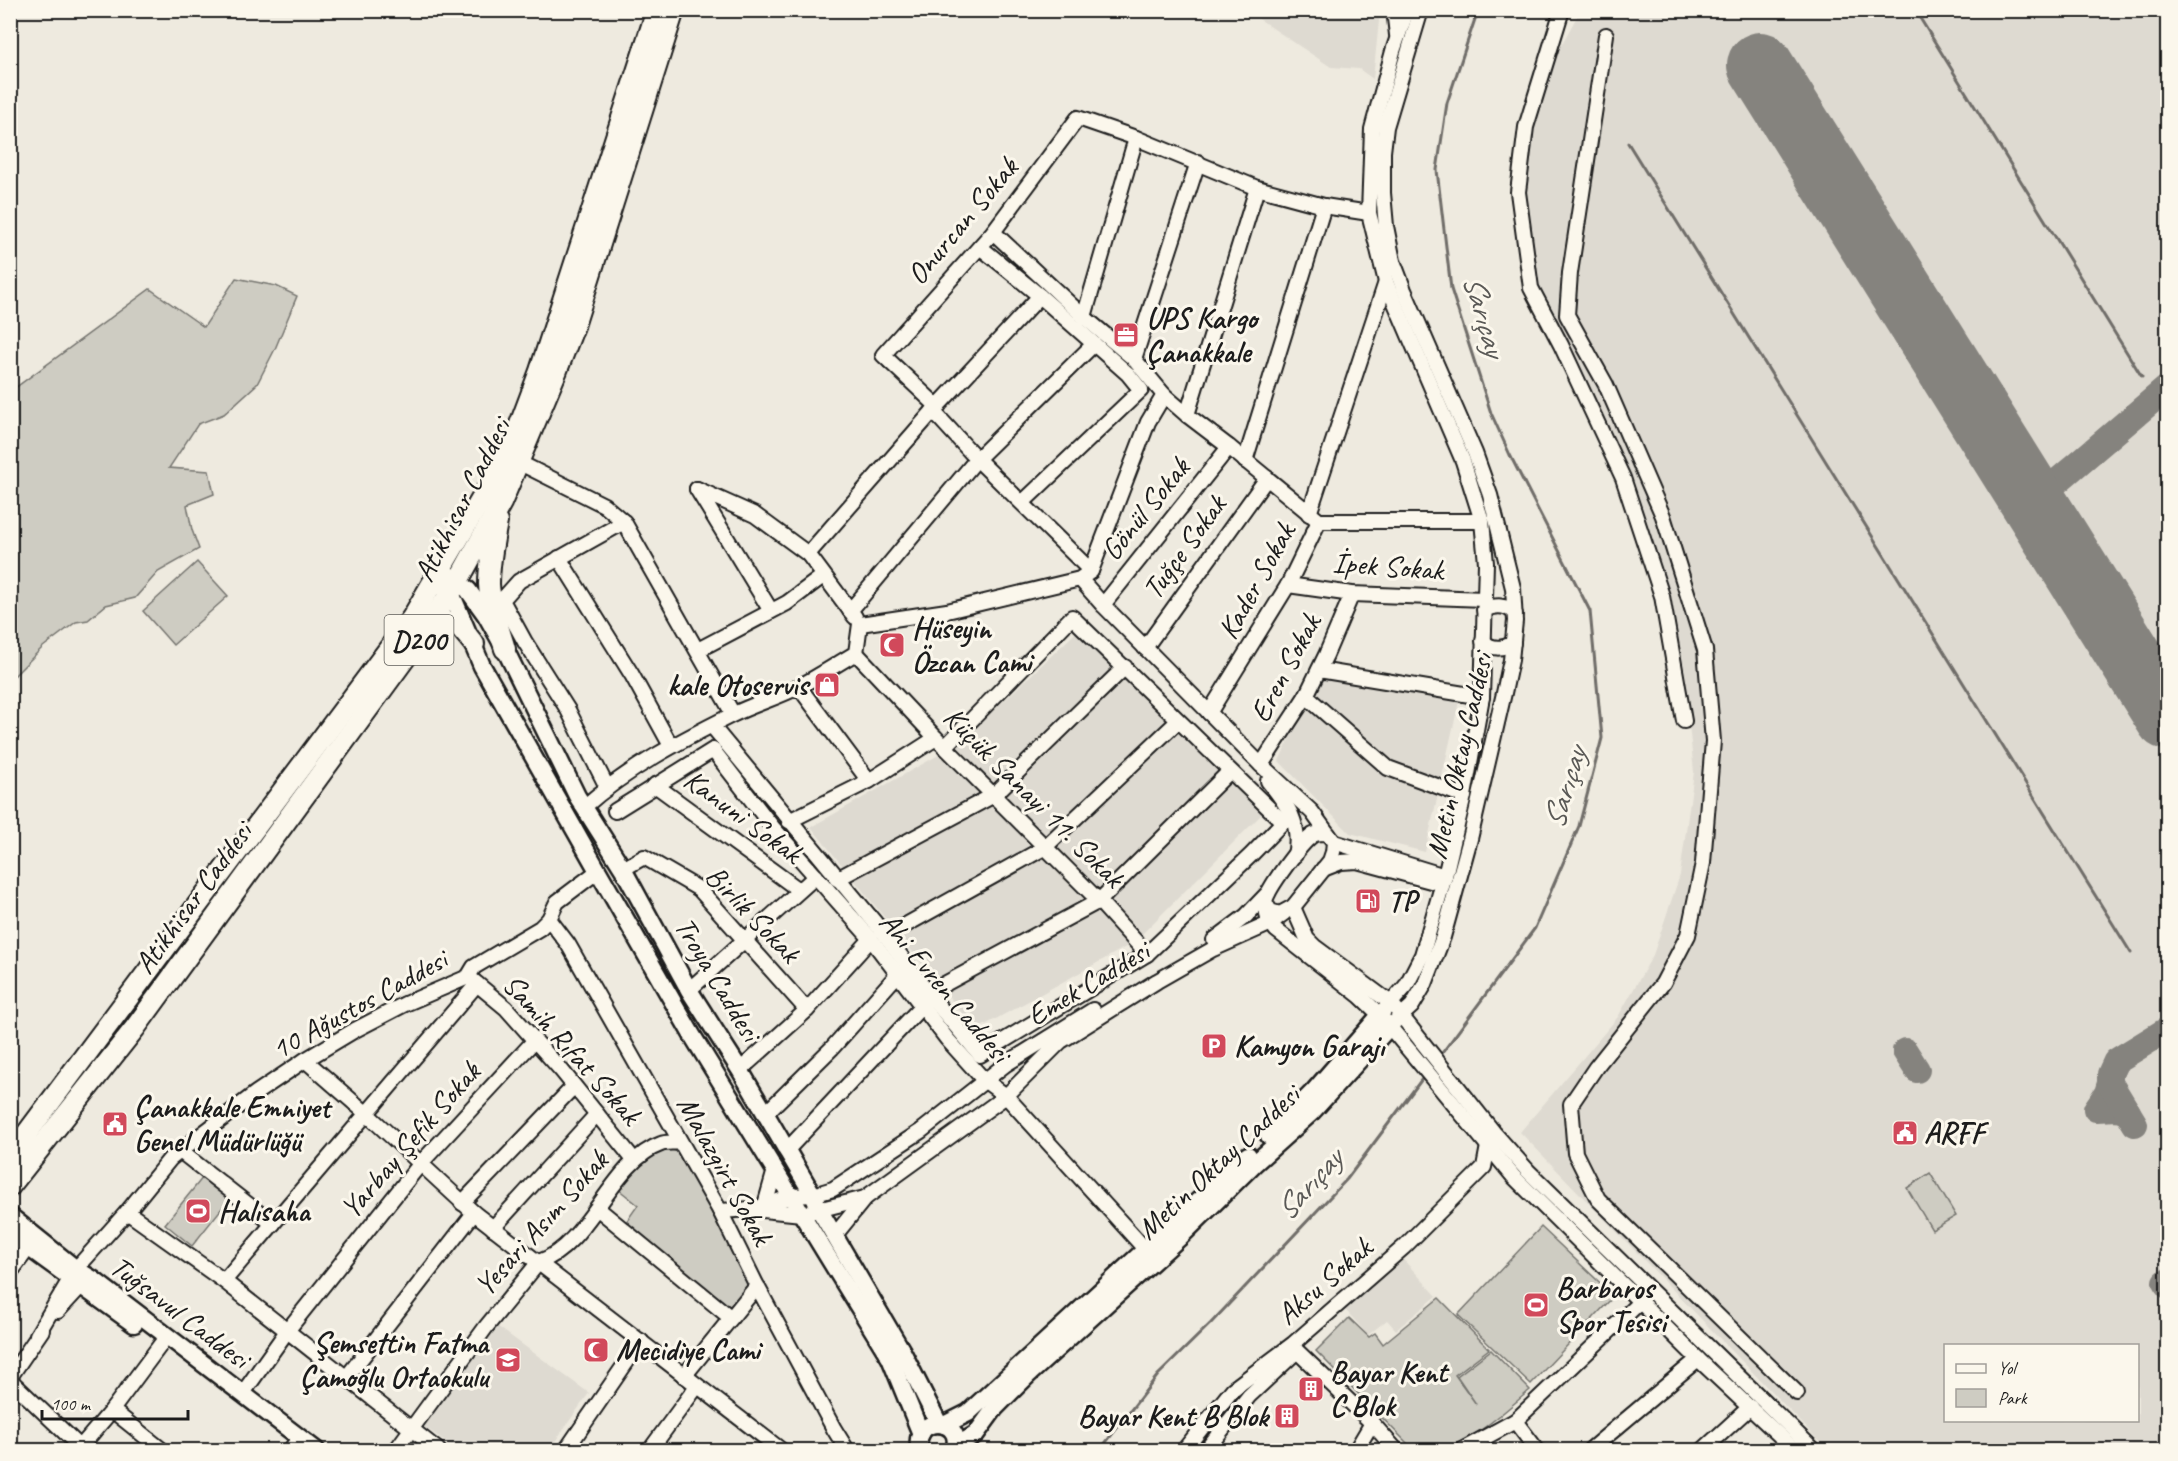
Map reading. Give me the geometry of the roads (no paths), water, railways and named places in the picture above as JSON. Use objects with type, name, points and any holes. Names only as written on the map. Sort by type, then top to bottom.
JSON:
[{"type":"highway","name":"Atikhisar Caddesi","points":[[10,1186],[135,1028],[428,628],[446,582],[519,427],[540,371],[657,10]]},
{"type":"highway","name":"Atikhisar Caddesi","points":[[10,1156],[406,627],[446,582],[501,503],[574,326],[674,10]]},
{"type":"highway","points":[[501,503],[490,556],[489,586],[493,610],[505,649]]},
{"type":"highway","points":[[428,628],[447,621],[458,626],[474,644]]},
{"type":"main road","name":"Troya Caddesi","points":[[446,582],[482,666],[503,705],[693,1035],[890,1358],[919,1445]]},
{"type":"main road","name":"Troya Caddesi","points":[[446,582],[468,590],[486,615],[584,807],[623,869],[689,990],[740,1070],[808,1187],[942,1424],[955,1435],[955,1449]]},
{"type":"main road","name":"Metin Oktay Caddesi","points":[[919,1445],[928,1426],[942,1424],[968,1413],[1287,1120],[1394,1018]]},
{"type":"main road","name":"Metin Oktay Caddesi","points":[[955,1449],[976,1434],[995,1408],[1028,1375],[1179,1238],[1254,1164],[1311,1113],[1394,1018]]},
{"type":"main road","name":"Tuğsavul Caddesi","points":[[10,1216],[76,1278],[94,1280],[316,1450]]},
{"type":"main road","points":[[10,1234],[76,1278],[295,1449]]},
{"type":"street","points":[[1394,10],[1397,40]]},
{"type":"street","name":"Metin Oktay Caddesi","points":[[1394,1018],[1406,986],[1422,955],[1464,796],[1482,696],[1486,563],[1482,521],[1463,461],[1386,282],[1369,213],[1372,129],[1407,10]]},
{"type":"street","name":"Metin Oktay Caddesi","points":[[1394,1018],[1412,1006],[1425,984],[1443,937],[1470,839],[1511,660],[1515,614],[1513,588],[1490,495],[1475,453],[1404,290],[1393,261],[1386,226],[1383,152],[1386,128],[1421,10]]},
{"type":"street","points":[[1562,10],[1526,127],[1518,192],[1531,288],[1561,345],[1623,478],[1662,596],[1684,721]]},
{"type":"street","points":[[1606,35],[1570,273],[1567,315],[1606,385],[1663,516],[1705,650],[1713,741],[1703,862],[1688,935],[1663,983],[1596,1067],[1571,1104],[1575,1153],[1598,1199],[1797,1393]]},
{"type":"street","name":"Onurcan Sokak","points":[[935,409],[883,355],[993,232],[1078,118],[1136,138]]},
{"type":"street","points":[[1084,317],[1136,138],[1257,188],[1324,206],[1369,213]]},
{"type":"street","points":[[1134,359],[1198,162]]},
{"type":"street","points":[[1187,415],[1257,188]]},
{"type":"street","points":[[1245,461],[1324,206]]},
{"type":"street","points":[[993,232],[1084,317],[1134,359],[1164,395],[1314,518],[1386,282]]},
{"type":"street","points":[[980,247],[1040,296],[1128,374],[1142,390],[1023,502]]},
{"type":"street","points":[[808,554],[935,409],[1040,296]]},
{"type":"street","points":[[850,611],[977,459],[1094,344]]},
{"type":"street","points":[[1086,575],[1149,422],[1164,395]]},
{"type":"street","points":[[835,1235],[865,1198],[1006,1096],[1061,1041],[1157,981],[1213,949],[1270,922],[1288,910],[1332,857],[1331,838],[1312,812],[1261,765],[1103,605],[1086,575],[1023,502],[977,459],[935,409]]},
{"type":"street","name":"Gönül Sokak","points":[[1103,605],[1229,447]]},
{"type":"street","points":[[518,462],[604,505],[624,522],[733,714]]},
{"type":"street","name":"Tuğçe Sokak","points":[[1145,648],[1267,478]]},
{"type":"street","points":[[584,807],[607,787],[671,746],[733,714],[799,687],[856,653],[860,624],[808,554],[755,515],[697,489],[771,611]]},
{"type":"street","name":"Kader Sokak","points":[[1209,713],[1288,585],[1314,518],[1482,521]]},
{"type":"street","points":[[607,787],[568,710],[502,600],[519,581],[624,522]]},
{"type":"street","points":[[559,558],[632,675],[671,746]]},
{"type":"street","points":[[860,624],[947,611],[1086,575]]},
{"type":"street","points":[[698,650],[787,603],[823,576]]},
{"type":"street","name":"İpek Sokak","points":[[1288,585],[1352,594],[1500,606],[1507,607],[1515,614]]},
{"type":"street","name":"Eren Sokak","points":[[1261,765],[1306,696],[1352,594]]},
{"type":"street","points":[[712,726],[789,821],[837,879],[886,936],[925,999],[980,1055],[1148,954],[1283,822],[1072,617],[940,743],[789,821]]},
{"type":"street","points":[[1483,641],[1487,645],[1500,648],[1513,643]]},
{"type":"street","name":"Küçük Sanayi 11. Sokak","points":[[856,653],[940,743],[1099,901],[1148,954]]},
{"type":"street","points":[[837,879],[994,795],[1125,667]]},
{"type":"street","points":[[1319,670],[1482,696]]},
{"type":"street","points":[[799,687],[869,781]]},
{"type":"street","points":[[1306,696],[1388,768],[1464,796]]},
{"type":"street","points":[[886,936],[1044,848],[1178,721]]},
{"type":"street","name":"Ahi Evren Caddesi","points":[[655,784],[713,750],[774,829],[871,939],[897,975],[925,999],[947,1039],[984,1080],[1006,1096],[1146,1250]]},
{"type":"street","points":[[1261,765],[1267,779],[1284,800],[1294,818],[1298,844],[1295,856]]},
{"type":"street","points":[[786,1151],[925,999],[1099,901],[1229,772]]},
{"type":"street","points":[[615,811],[655,784]]},
{"type":"street","name":"Kanuni Sokak","points":[[655,784],[799,890]]},
{"type":"street","name":"Emek Caddesi","points":[[759,1207],[792,1196],[808,1187],[833,1189],[921,1131],[984,1080],[1071,1023],[1220,937],[1266,898],[1295,856],[1313,835],[1323,833],[1331,838]]},
{"type":"street","points":[[1331,838],[1443,880]]},
{"type":"street","name":"Birlik Sokak","points":[[623,869],[644,857],[699,888],[807,1010]]},
{"type":"street","points":[[1323,869],[1341,862],[1358,861],[1443,880]]},
{"type":"street","name":"10 Ağustos Caddesi","points":[[10,1378],[14,1360],[37,1335],[76,1278],[170,1159],[256,1093],[355,1030],[405,1004],[473,980],[474,967],[540,928],[549,918],[557,902],[598,871]]},
{"type":"street","points":[[689,990],[816,876]]},
{"type":"street","points":[[1266,898],[1270,922],[1276,930],[1360,996],[1394,1018]]},
{"type":"street","points":[[1266,898],[1267,907],[1274,914],[1288,910]]},
{"type":"street","points":[[1288,910],[1307,939],[1394,1018],[1492,1140],[1513,1176],[1698,1359],[1795,1450]]},
{"type":"street","name":"Malazgirt Sokak","points":[[549,918],[568,944],[720,1211],[757,1286],[847,1450]]},
{"type":"street","points":[[740,1070],[807,1010],[871,939]]},
{"type":"street","points":[[765,1114],[832,1048],[897,975]]},
{"type":"street","points":[[224,1281],[367,1114],[473,980]]},
{"type":"street","name":"Samih Rıfat Sokak","points":[[473,980],[506,1008],[634,1160]]},
{"type":"street","name":"Yarbay Şefik Sokak","points":[[243,1393],[286,1331],[420,1163],[534,1041]]},
{"type":"street","points":[[305,1060],[474,1213],[641,1341],[764,1445],[781,1450]]},
{"type":"street","points":[[462,1203],[574,1086]]},
{"type":"street","points":[[493,1228],[597,1114]]},
{"type":"street","points":[[1492,1140],[1528,1171],[1814,1450]]},
{"type":"street","name":"Aksu Sokak","points":[[1184,1450],[1233,1389],[1293,1344],[1412,1239],[1484,1167],[1492,1140]]},
{"type":"street","name":"Yesari Asım Sokak","points":[[396,1450],[486,1327],[539,1262],[552,1258],[597,1208],[634,1160],[661,1144],[679,1142]]},
{"type":"street","points":[[180,1151],[273,1224]]},
{"type":"street","points":[[759,1207],[775,1170]]},
{"type":"street","points":[[720,1211],[759,1207],[802,1214],[865,1198]]},
{"type":"street","points":[[597,1208],[731,1318]]},
{"type":"street","points":[[127,1212],[224,1281],[438,1450]]},
{"type":"street","points":[[346,1378],[474,1213]]},
{"type":"street","points":[[10,1273],[29,1247]]},
{"type":"street","points":[[684,1376],[757,1286]]},
{"type":"street","points":[[1462,1450],[1515,1420],[1641,1301]]},
{"type":"street","points":[[566,1450],[641,1341]]},
{"type":"street","points":[[10,1378],[79,1449],[112,1410],[161,1344]]},
{"type":"street","name":"Aksu Sokak","points":[[1206,1450],[1249,1396],[1297,1351],[1372,1423]]},
{"type":"street","points":[[1590,1450],[1698,1359]]},
{"type":"street","points":[[650,1450],[697,1386]]},
{"type":"street","points":[[1703,1450],[1750,1407]]},
{"type":"street","points":[[112,1410],[162,1450]]},
{"type":"street","points":[[1515,1420],[1537,1450]]},
{"type":"street","points":[[1356,1450],[1372,1423],[1396,1450]]},
{"type":"waterway","name":"Sarıçay","points":[[1440,1056],[1535,928],[1579,826],[1602,738],[1590,611],[1491,413],[1451,289],[1437,170],[1447,103],[1478,10]]},
{"type":"waterway","points":[[1915,10],[2142,377]]},
{"type":"waterway","points":[[1628,143],[2131,953]]},
{"type":"waterway","name":"Sarıçay","points":[[1100,1450],[1158,1375],[1211,1323],[1347,1179],[1425,1075]]},
{"type":"place","name":"UPS Kargo Çanakkale","points":[[1126,335]]},
{"type":"place","name":"Hüseyin Özcan Cami","points":[[892,645]]},
{"type":"place","name":"kale Otoservis","points":[[827,685]]},
{"type":"place","name":"TP","points":[[1368,901]]},
{"type":"place","name":"Kamyon Garajı","points":[[1214,1046]]},
{"type":"place","name":"Çanakkale Emniyet Genel Müdürlüğü","points":[[115,1124]]},
{"type":"place","name":"ARFF","points":[[1905,1133]]},
{"type":"place","name":"Halısaha","points":[[198,1211]]},
{"type":"place","name":"Barbaros Spor Tesisi","points":[[1536,1305]]},
{"type":"place","name":"Mecidiye Cami","points":[[596,1350]]},
{"type":"place","name":"Şemsettin Fatma Çamoğlu Ortaokulu","points":[[508,1360]]},
{"type":"place","name":"Bayar Kent C Blok","points":[[1311,1389]]},
{"type":"place","name":"Bayar Kent B Blok","points":[[1287,1416]]}]
